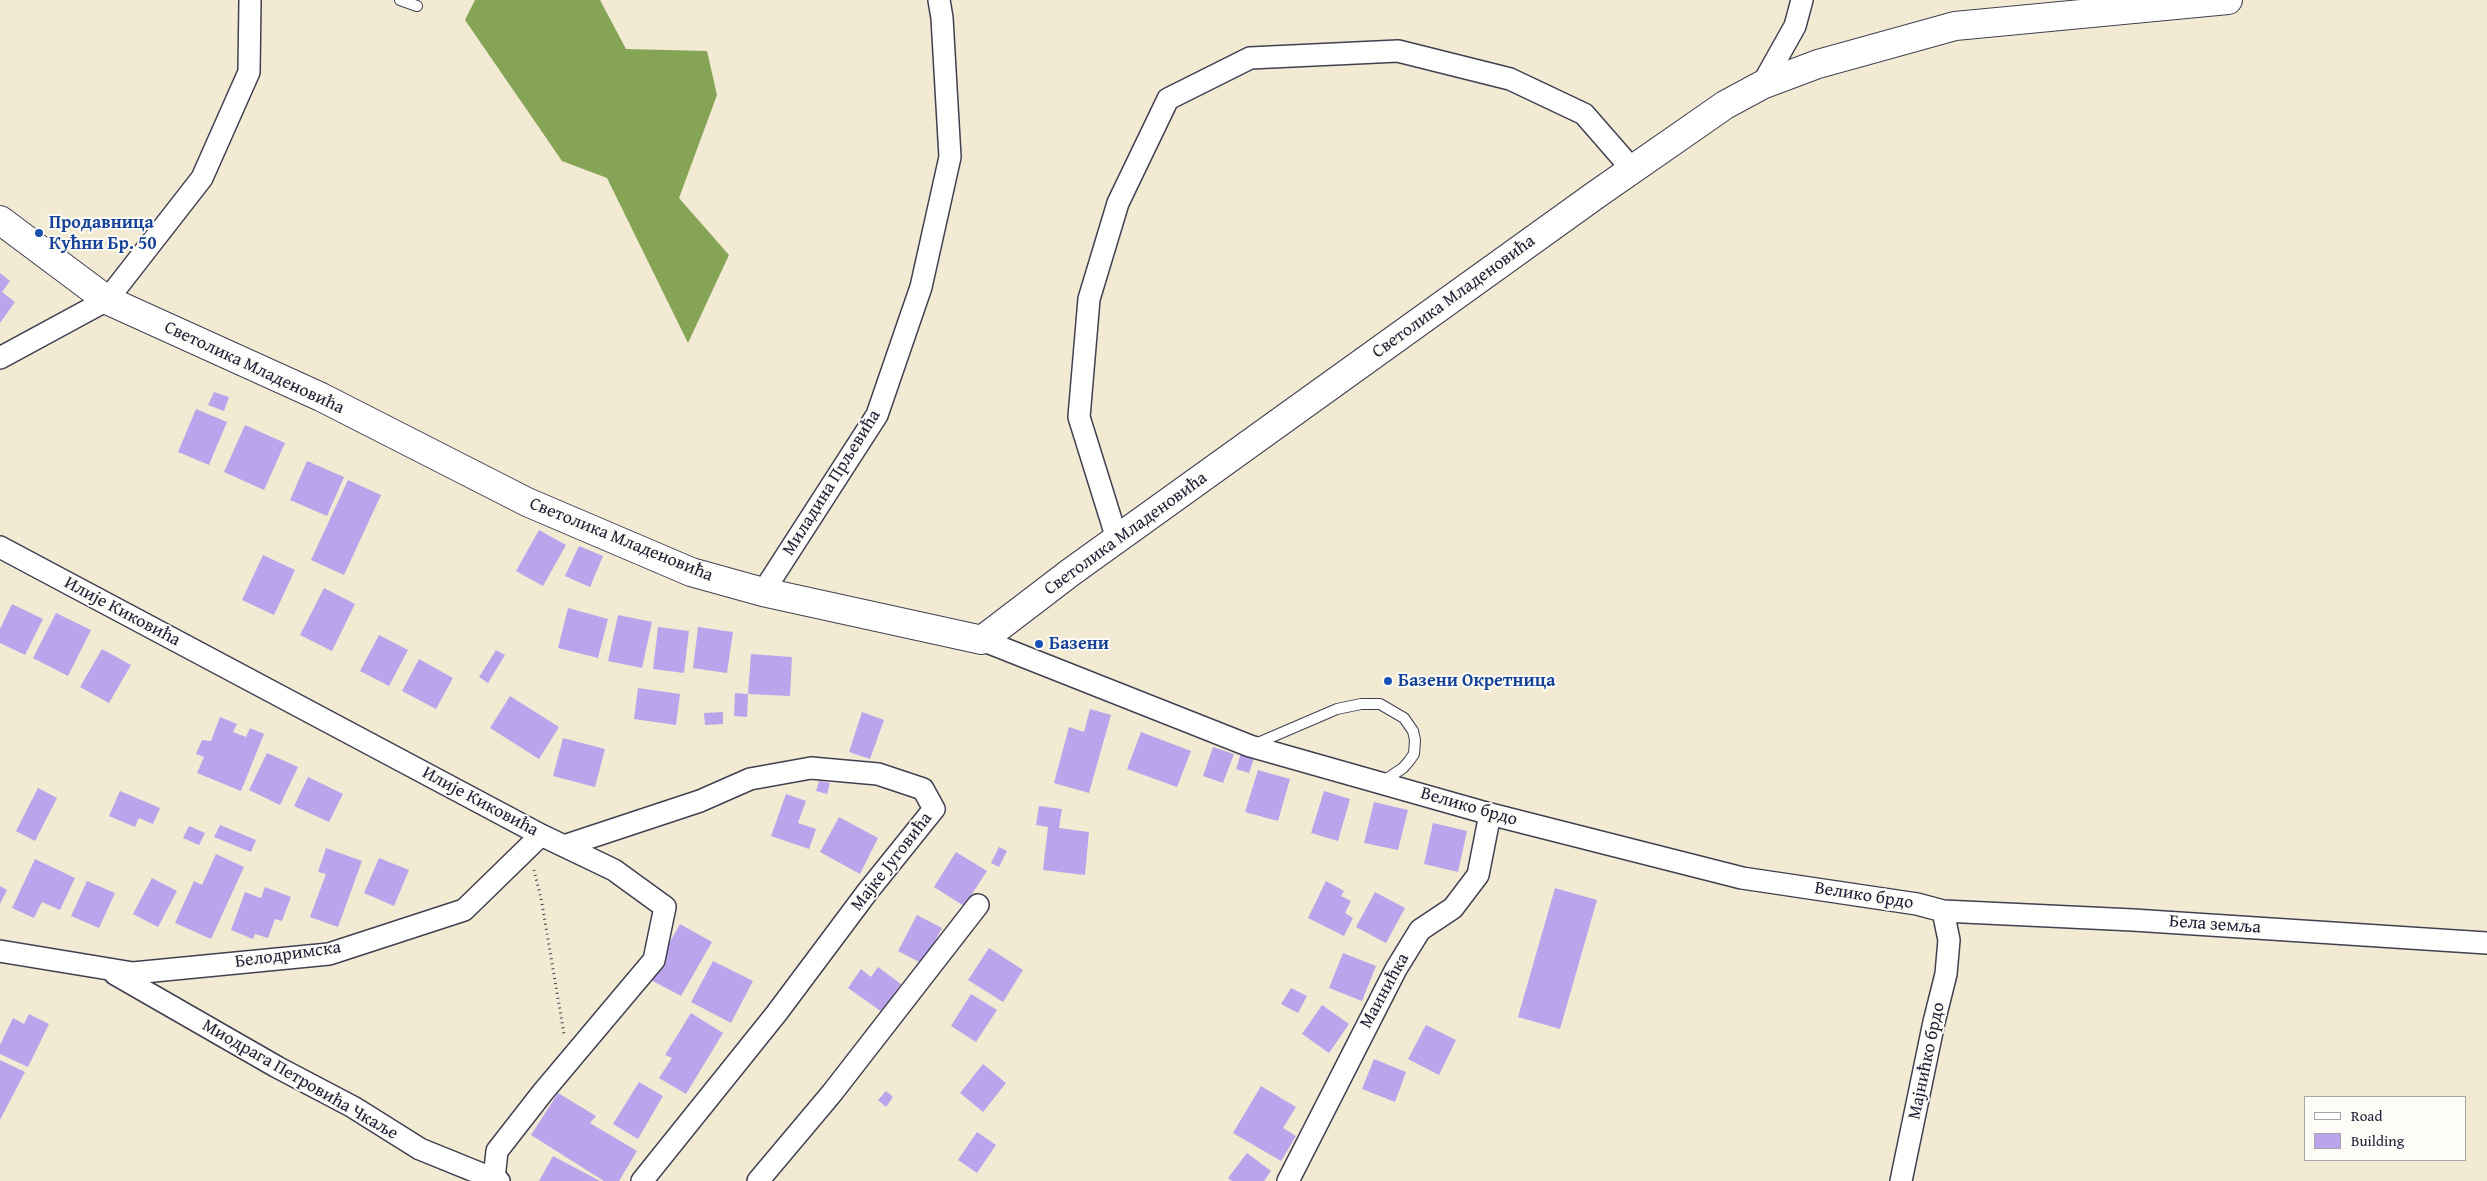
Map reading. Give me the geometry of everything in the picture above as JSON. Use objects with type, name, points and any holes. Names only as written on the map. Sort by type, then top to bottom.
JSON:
[{"type":"street","points":[[0,358],[107,300],[202,178],[249,72],[250,0]]},
{"type":"street","points":[[1762,85],[1795,26],[1802,0]]},
{"type":"street","name":"Светолика Младеновића","points":[[0,220],[107,300],[321,397],[527,502],[691,572],[763,592],[982,640],[1117,539],[1632,169],[1725,105],[1762,85],[1818,64],[1955,26],[2228,0]]},
{"type":"street","name":"Миладина Прљевића","points":[[763,592],[876,415],[921,287],[950,156],[940,9]]},
{"type":"street","points":[[1117,539],[1079,417],[1089,299],[1118,203],[1168,99],[1250,58],[1398,51],[1510,79],[1584,114],[1632,169]]},
{"type":"street","name":"Илије Киковића","points":[[0,547],[535,841],[564,846],[614,870],[665,907],[654,960],[568,1062],[497,1151],[496,1180]]},
{"type":"street","name":"Велико брдо","points":[[982,640],[1250,746],[1490,814],[1742,878],[1917,904],[1943,911]]},
{"type":"street","name":"Мајке Југовића","points":[[564,846],[700,801],[750,779],[811,768],[878,774],[923,790],[934,809],[868,891],[776,1014],[642,1181]]},
{"type":"street","name":"Маинићка","points":[[1288,1181],[1374,1011],[1420,930],[1453,908],[1478,875],[1490,814]]},
{"type":"street","name":"Белодримска","points":[[0,951],[133,973],[329,954],[464,910],[535,841]]},
{"type":"street","points":[[758,1181],[832,1093],[978,905]]},
{"type":"street","name":"Мајнићко брдо","points":[[1901,1181],[1934,1022],[1946,974],[1949,940],[1943,911]]},
{"type":"street","name":"Бела земља","points":[[1943,911],[2123,920],[2487,943]]},
{"type":"street","name":"Миодрага Петровића Чкаље","points":[[106,969],[277,1067],[353,1107],[420,1149],[496,1180]]},
{"type":"lane","points":[[400,0],[417,6]]},
{"type":"lane","points":[[1250,746],[1337,709],[1361,704],[1380,704],[1404,718],[1413,731],[1415,740],[1414,754],[1409,761],[1403,768],[1381,782]]},
{"type":"path","points":[[535,841],[541,898],[568,1062]]},
{"type":"green space","points":[[475,0],[600,0],[626,49],[707,51],[717,95],[679,198],[729,255],[688,343],[607,178],[562,161],[465,20]]},
{"type":"building","points":[[0,273],[10,281],[2,292],[15,302],[0,323]]},
{"type":"building","points":[[214,392],[229,397],[224,411],[208,405]]},
{"type":"building","points":[[196,409],[227,422],[209,465],[178,452]]},
{"type":"building","points":[[245,425],[285,443],[264,490],[224,472]]},
{"type":"building","points":[[307,461],[344,477],[327,516],[290,500]]},
{"type":"building","points":[[348,480],[381,495],[344,575],[311,560]]},
{"type":"building","points":[[539,530],[566,545],[543,586],[516,571]]},
{"type":"building","points":[[579,546],[603,556],[590,587],[565,576]]},
{"type":"building","points":[[263,555],[295,570],[274,615],[242,600]]},
{"type":"building","points":[[324,588],[355,604],[332,651],[300,635]]},
{"type":"building","points":[[12,604],[43,619],[25,655],[0,643],[0,629]]},
{"type":"building","points":[[568,608],[608,619],[598,658],[558,648]]},
{"type":"building","points":[[56,613],[91,630],[68,676],[33,658]]},
{"type":"building","points":[[618,615],[652,622],[642,668],[608,661]]},
{"type":"building","points":[[658,627],[689,631],[684,673],[653,669]]},
{"type":"building","points":[[698,627],[733,632],[727,673],[693,668]]},
{"type":"building","points":[[379,635],[408,650],[389,686],[360,671]]},
{"type":"building","points":[[102,649],[131,665],[109,703],[80,687]]},
{"type":"building","points":[[496,650],[505,655],[488,683],[479,677]]},
{"type":"building","points":[[751,654],[792,657],[790,696],[748,694]]},
{"type":"building","points":[[419,659],[453,678],[436,709],[402,691]]},
{"type":"building","points":[[638,688],[680,694],[676,725],[634,719]]},
{"type":"building","points":[[735,693],[748,694],[747,717],[734,716]]},
{"type":"building","points":[[510,696],[559,727],[539,759],[490,728]]},
{"type":"building","points":[[1090,709],[1111,715],[1089,793],[1054,783],[1069,727],[1084,732]]},
{"type":"building","points":[[723,712],[723,724],[705,725],[704,713]]},
{"type":"building","points":[[862,712],[884,720],[870,759],[849,752]]},
{"type":"building","points":[[220,717],[237,724],[233,732],[246,737],[250,728],[264,734],[241,791],[197,773],[204,757],[196,754],[202,740],[211,741]]},
{"type":"building","points":[[1141,732],[1191,751],[1177,787],[1127,769]]},
{"type":"building","points":[[563,738],[605,749],[595,787],[553,776]]},
{"type":"building","points":[[1213,747],[1234,754],[1223,783],[1203,776]]},
{"type":"building","points":[[267,753],[298,767],[280,805],[249,790]]},
{"type":"building","points":[[1241,753],[1254,758],[1249,773],[1236,769]]},
{"type":"building","points":[[1258,770],[1290,779],[1278,821],[1245,812]]},
{"type":"building","points":[[308,777],[343,794],[329,822],[294,806]]},
{"type":"building","points":[[819,781],[830,783],[827,794],[816,791]]},
{"type":"building","points":[[38,788],[57,798],[35,841],[16,831]]},
{"type":"building","points":[[120,791],[160,808],[153,824],[139,818],[135,827],[109,816]]},
{"type":"building","points":[[1324,791],[1350,799],[1338,841],[1311,833]]},
{"type":"building","points":[[786,794],[806,801],[798,823],[816,829],[809,849],[771,836]]},
{"type":"building","points":[[1374,802],[1408,810],[1398,850],[1364,843]]},
{"type":"building","points":[[1039,806],[1062,809],[1059,828],[1089,832],[1085,875],[1043,870],[1048,827],[1036,825]]},
{"type":"building","points":[[839,817],[878,838],[860,874],[820,852]]},
{"type":"building","points":[[1433,823],[1467,831],[1458,872],[1424,864]]},
{"type":"building","points":[[220,825],[256,840],[251,852],[214,837]]},
{"type":"building","points":[[189,826],[205,833],[199,845],[183,838]]},
{"type":"building","points":[[999,847],[1007,851],[999,867],[991,863]]},
{"type":"building","points":[[326,848],[362,861],[338,927],[310,917],[326,874],[318,872]]},
{"type":"building","points":[[956,852],[987,871],[964,906],[934,887]]},
{"type":"building","points":[[216,854],[244,867],[211,939],[175,923],[194,881],[202,885]]},
{"type":"building","points":[[379,858],[409,870],[394,906],[364,893]]},
{"type":"building","points":[[35,859],[75,878],[60,910],[42,902],[34,918],[12,908]]},
{"type":"building","points":[[152,878],[177,891],[158,927],[133,914]]},
{"type":"building","points":[[87,881],[115,893],[99,928],[71,916]]},
{"type":"building","points":[[1326,881],[1344,891],[1341,896],[1351,901],[1345,913],[1353,918],[1344,936],[1308,918]]},
{"type":"building","points":[[0,886],[7,890],[0,904]]},
{"type":"building","points":[[265,887],[291,897],[282,921],[275,919],[268,938],[255,934],[253,939],[231,930],[245,892],[261,898]]},
{"type":"building","points":[[1555,888],[1597,900],[1560,1029],[1518,1017]]},
{"type":"building","points":[[1375,892],[1405,908],[1386,943],[1356,927]]},
{"type":"building","points":[[917,915],[942,928],[923,964],[898,951]]},
{"type":"building","points":[[680,924],[712,942],[681,996],[649,979]]},
{"type":"building","points":[[989,948],[1023,970],[1003,1002],[968,980]]},
{"type":"building","points":[[1343,953],[1376,966],[1362,1001],[1329,988]]},
{"type":"building","points":[[713,961],[753,981],[731,1023],[691,1002]]},
{"type":"building","points":[[878,967],[901,984],[882,1012],[848,988],[861,969],[871,977]]},
{"type":"building","points":[[1291,988],[1307,996],[1298,1013],[1281,1004]]},
{"type":"building","points":[[971,994],[997,1010],[976,1042],[951,1026]]},
{"type":"building","points":[[1322,1005],[1349,1024],[1329,1053],[1302,1034]]},
{"type":"building","points":[[691,1013],[723,1033],[686,1094],[659,1078],[672,1058],[665,1055]]},
{"type":"building","points":[[29,1014],[49,1024],[28,1067],[0,1054],[0,1045],[13,1018],[24,1024]]},
{"type":"building","points":[[1426,1025],[1456,1040],[1439,1075],[1408,1059]]},
{"type":"building","points":[[1374,1059],[1406,1072],[1395,1102],[1362,1089]]},
{"type":"building","points":[[0,1060],[25,1072],[0,1120]]},
{"type":"building","points":[[983,1064],[1006,1083],[983,1112],[960,1093]]},
{"type":"building","points":[[639,1082],[663,1096],[638,1139],[613,1124]]},
{"type":"building","points":[[1261,1086],[1296,1107],[1283,1128],[1296,1136],[1281,1161],[1233,1133]]},
{"type":"building","points":[[886,1091],[893,1097],[886,1107],[878,1100]]},
{"type":"building","points":[[558,1093],[596,1116],[590,1123],[637,1151],[619,1181],[604,1181],[531,1135]]},
{"type":"building","points":[[977,1132],[996,1145],[977,1173],[958,1160]]},
{"type":"building","points":[[1247,1153],[1271,1171],[1264,1181],[1232,1181],[1228,1178]]},
{"type":"building","points":[[553,1156],[600,1181],[539,1181]]},
{"type":"place","name":"Продавница Кућни Бр. 50","points":[[39,233]]},
{"type":"place","name":"Базени","points":[[1039,644]]},
{"type":"place","name":"Базени Окретница","points":[[1388,681]]}]
